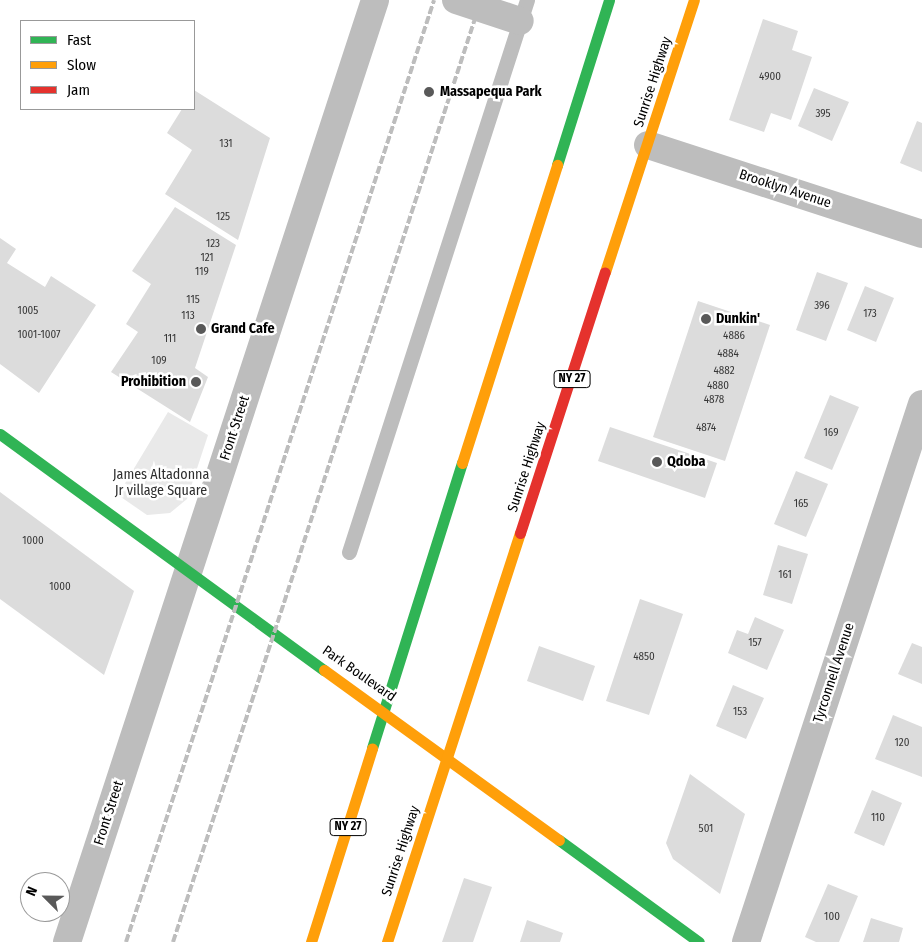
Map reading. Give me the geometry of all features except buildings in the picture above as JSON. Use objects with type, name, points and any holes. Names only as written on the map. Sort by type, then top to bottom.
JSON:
[{"type":"main road","name":"NY 27","points":[[311,942],[386,712],[609,0]]},
{"type":"main road","name":"Sunrise Highway","points":[[387,942],[694,0]]},
{"type":"main road","name":"Park Boulevard","points":[[0,434],[187,573],[448,756],[699,942]]},
{"type":"street","name":"Front Street","points":[[67,942],[374,0]]},
{"type":"street","points":[[456,0],[524,11]]},
{"type":"street","name":"Brooklyn Avenue","points":[[648,145],[922,234]]},
{"type":"street","name":"Tyrconnell Avenue","points":[[746,942],[922,404]]},
{"type":"lane","points":[[349,552],[524,11]]},
{"type":"green space","name":"James Altadonna Jr village Square","points":[[168,412],[208,435],[187,499],[170,513],[147,515],[118,495]]},
{"type":"railway","points":[[126,942],[434,0]]},
{"type":"railway","points":[[173,942],[481,0]]},
{"type":"traffic: fast","points":[[557,165],[609,0]]},
{"type":"traffic: fast","points":[[0,434],[324,670]]},
{"type":"traffic: fast","points":[[372,748],[462,463]]},
{"type":"traffic: fast","points":[[559,840],[699,942]]},
{"type":"traffic: slow","points":[[605,272],[694,0]]},
{"type":"traffic: slow","points":[[462,463],[557,165]]},
{"type":"traffic: slow","points":[[387,942],[520,533]]},
{"type":"traffic: slow","points":[[324,670],[559,840]]},
{"type":"traffic: slow","points":[[311,942],[372,748]]},
{"type":"traffic: jam","points":[[520,533],[605,272]]},
{"type":"place","name":"Massapequa Park","points":[[429,92]]},
{"type":"place","name":"Dunkin'","points":[[706,319]]},
{"type":"place","name":"Grand Cafe","points":[[201,329]]},
{"type":"place","name":"Prohibition","points":[[196,382]]},
{"type":"place","name":"Qdoba","points":[[657,462]]}]
